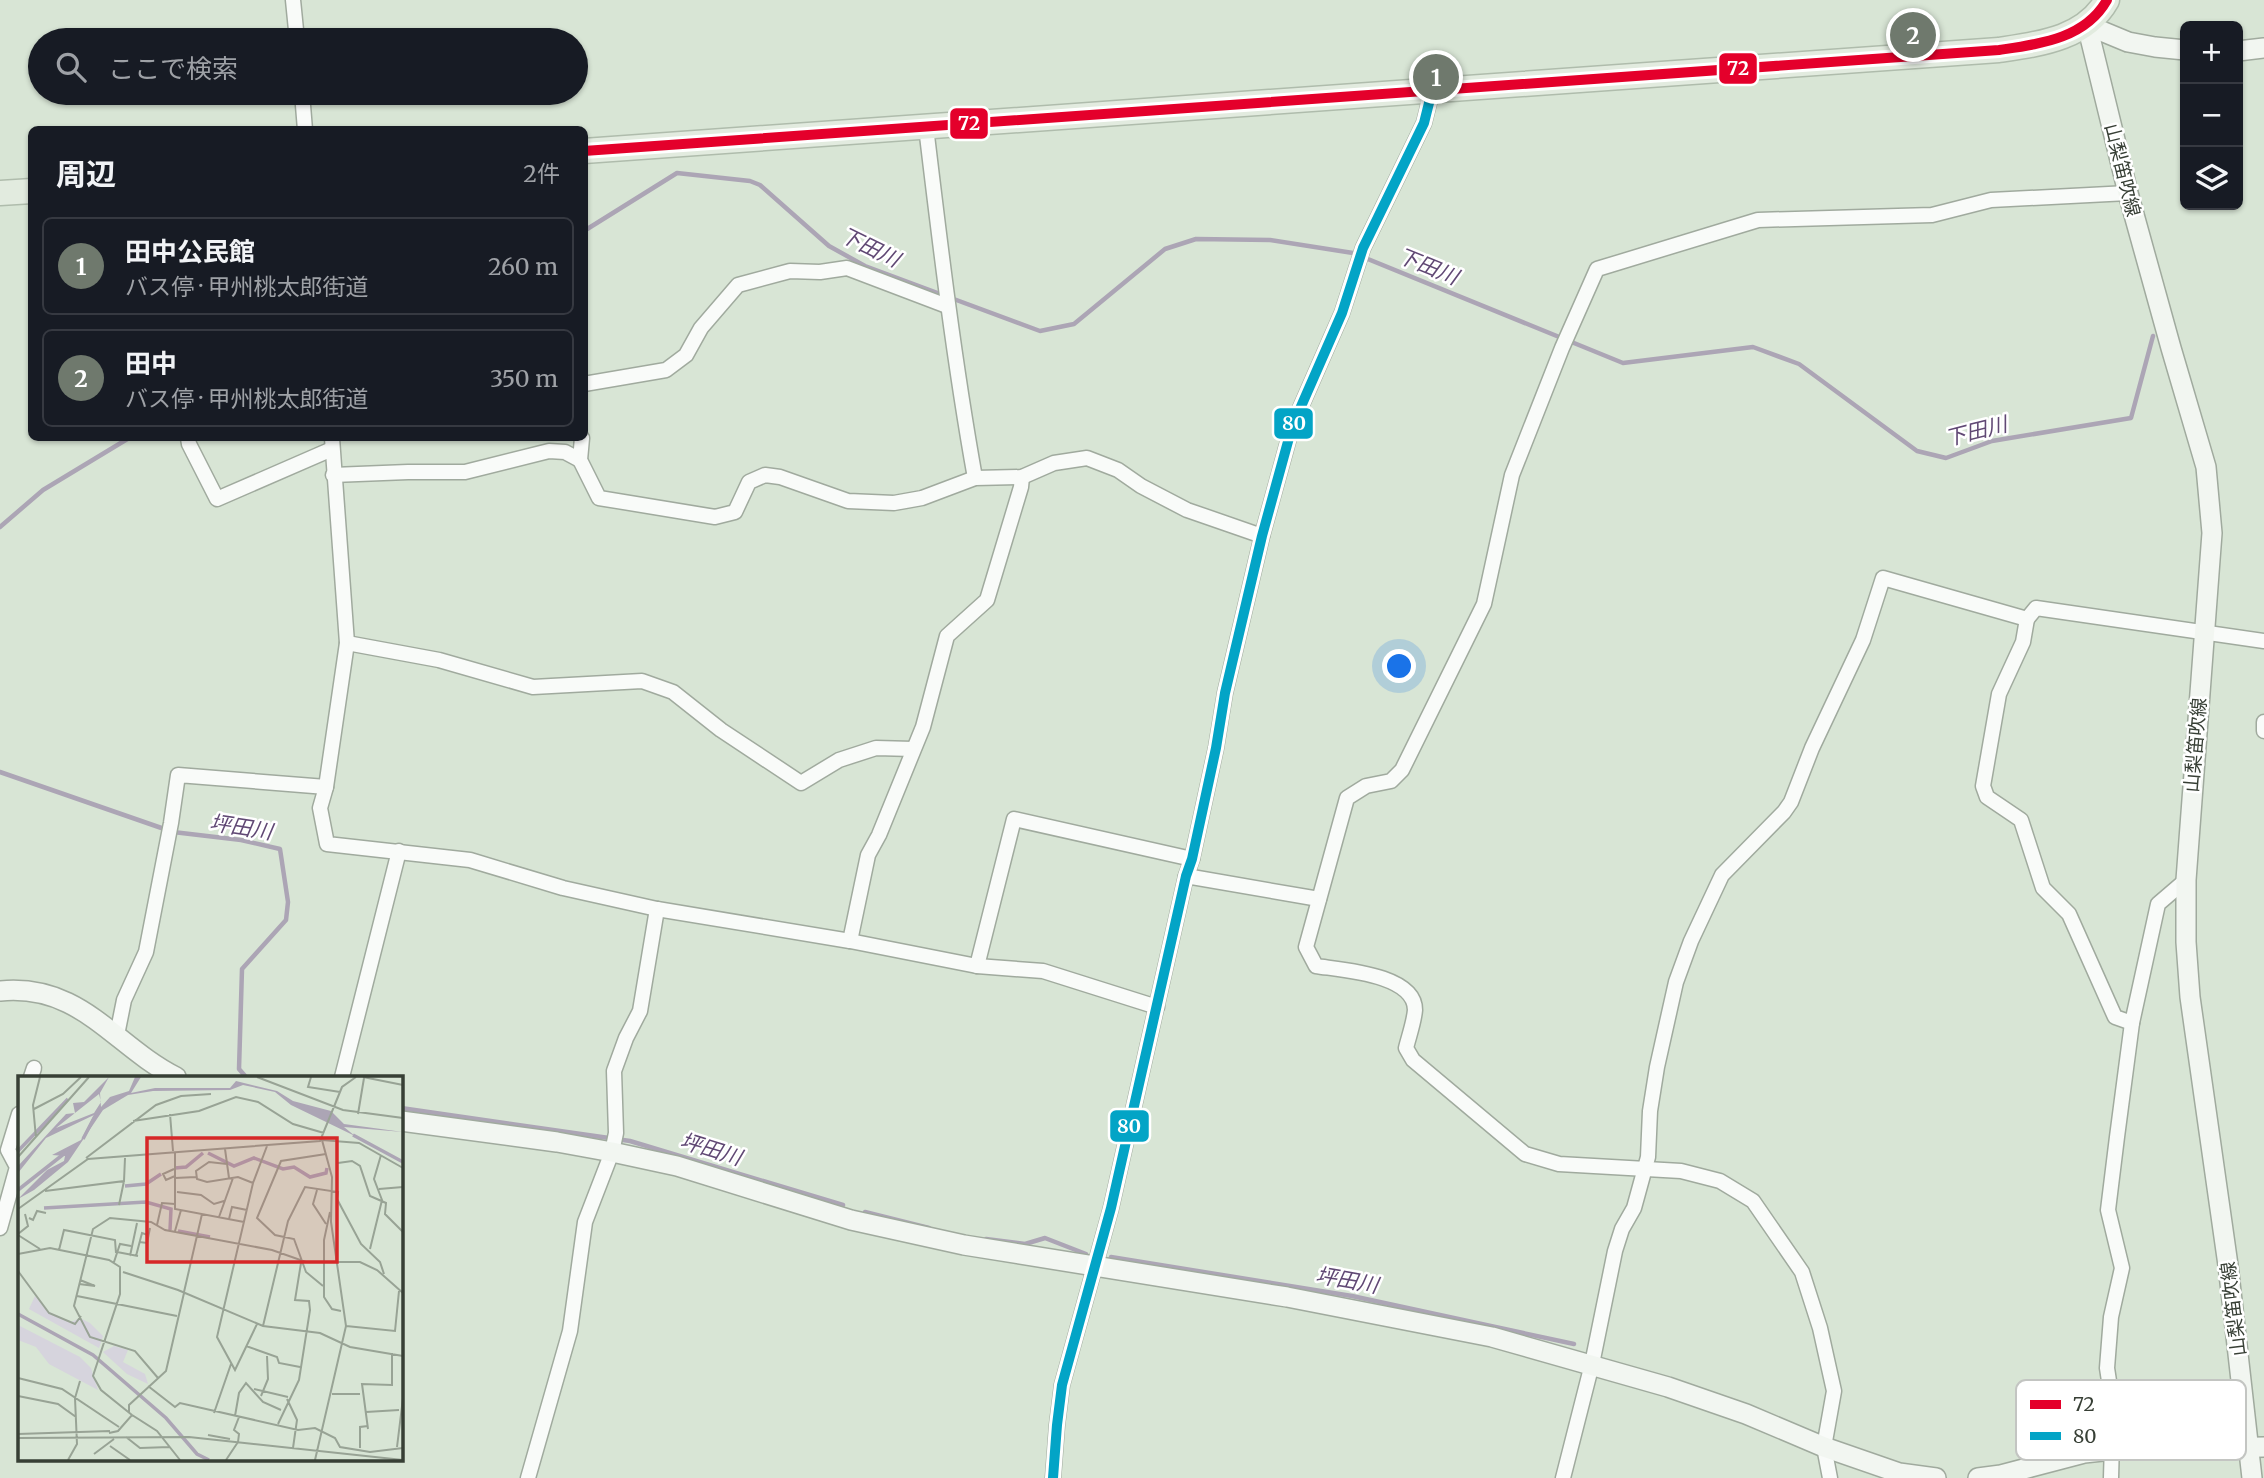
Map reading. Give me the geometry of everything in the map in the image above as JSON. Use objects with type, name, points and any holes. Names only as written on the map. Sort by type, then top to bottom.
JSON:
[{"type":"highway","points":[[588,151],[1999,50],[2030,46],[2062,37],[2087,25],[2107,0]]},
{"type":"highway","points":[[0,193],[28,191]]},
{"type":"street","points":[[293,0],[295,28]]},
{"type":"street","points":[[2087,25],[2128,42],[2180,50]]},
{"type":"street","name":"山梨笛吹線","points":[[2087,25],[2128,192],[2206,467],[2211,533],[2186,880],[2186,942],[2190,997],[2257,1447],[2252,1478]]},
{"type":"street","points":[[2243,50],[2264,48]]},
{"type":"street","points":[[1053,1478],[1056,1425],[1062,1385],[1111,1208],[1192,859],[1225,693],[1262,536],[1292,428],[1342,313],[1363,248],[1424,123],[1432,91]]},
{"type":"street","points":[[303,105],[305,126]]},
{"type":"street","points":[[926,127],[944,285],[975,478]]},
{"type":"street","points":[[1830,1478],[1824,1447],[1834,1391],[1820,1328],[1802,1272],[1753,1201],[1720,1181],[1681,1171],[1559,1164],[1525,1154],[1413,1060],[1406,1048],[1415,1010],[1412,998],[1398,985],[1374,976],[1316,966],[1306,947],[1347,798],[1366,786],[1391,781],[1402,770],[1484,604],[1512,475],[1565,341],[1597,269],[1758,220],[1931,215],[1991,200],[2128,192]]},
{"type":"street","points":[[588,382],[666,370],[686,355],[701,328],[738,285],[790,271],[820,272],[847,268],[947,304]]},
{"type":"street","points":[[188,441],[217,499],[332,443],[347,643],[326,787],[320,807],[327,844],[470,860],[563,888],[657,909],[850,941],[976,966],[1043,971],[1157,1006]]},
{"type":"street","points":[[582,441],[580,460],[599,498],[715,517],[735,512],[749,482],[765,475],[780,477],[848,501],[894,503],[922,498],[975,478],[1022,477],[1054,463],[1087,458],[1118,470],[1187,510],[1262,536]]},
{"type":"street","points":[[334,475],[466,472],[549,451],[565,452],[580,460]]},
{"type":"street","points":[[850,941],[868,855],[879,835],[923,727],[947,636],[986,600],[1022,477]]},
{"type":"street","points":[[1563,1478],[1592,1364],[1615,1251],[1622,1229],[1634,1208],[1648,1157],[1650,1111],[1657,1067],[1676,982],[1691,941],[1722,875],[1791,802],[1812,748],[1863,640],[1883,578],[2027,618]]},
{"type":"street","points":[[2132,1023],[2115,1017],[2069,914],[2043,888],[2021,820],[1987,797],[1983,786],[1999,694],[2023,642],[2027,618],[2036,608],[2264,641]]},
{"type":"street","points":[[347,643],[439,660],[533,687],[642,681],[673,692],[721,730],[802,783],[839,760],[876,748],[913,749]]},
{"type":"street","points":[[2264,722],[2264,731]]},
{"type":"street","points":[[117,1035],[124,1000],[146,952],[171,823],[177,775],[326,787]]},
{"type":"street","points":[[976,966],[1014,819],[1192,859]]},
{"type":"street","points":[[342,1076],[399,851]]},
{"type":"street","points":[[1186,876],[1319,899]]},
{"type":"street","points":[[2109,1380],[2107,1368],[2111,1317],[2122,1268],[2108,1210],[2132,1023],[2158,904],[2186,880]]},
{"type":"street","points":[[528,1478],[570,1331],[584,1222],[614,1143],[614,1070],[640,1011],[657,909]]},
{"type":"street","points":[[0,991],[43,993],[82,1009],[174,1076]]},
{"type":"street","points":[[0,1228],[17,1167],[4,1149],[18,1116]]},
{"type":"street","points":[[402,1121],[557,1142],[614,1143],[677,1166],[851,1220],[964,1245],[1388,1316],[1492,1337],[1668,1387],[1899,1473],[1936,1478]]},
{"type":"street","points":[[1978,1478],[2001,1475],[2058,1460]]},
{"type":"street","points":[[2111,1478],[2112,1460]]},
{"type":"waterway","name":"下田川","points":[[588,229],[677,173],[750,181],[760,185],[829,246],[865,266],[943,295]]},
{"type":"waterway","name":"下田川","points":[[951,298],[1040,331],[1074,324],[1165,249],[1196,239],[1270,240],[1353,253],[1623,363],[1753,347],[1799,364],[1917,451],[1946,458],[1992,441],[2131,418],[2153,336]]},
{"type":"waterway","name":"下田川","points":[[0,527],[43,490],[124,441]]},
{"type":"waterway","name":"坪田川","points":[[0,772],[173,832],[241,840],[280,849],[288,902],[286,920],[242,969],[239,1069],[245,1076]]},
{"type":"waterway","name":"坪田川","points":[[402,1108],[630,1141],[843,1205]]},
{"type":"waterway","name":"坪田川","points":[[865,1212],[929,1228]]},
{"type":"waterway","name":"坪田川","points":[[986,1239],[1025,1244],[1045,1238],[1086,1254]]},
{"type":"waterway","name":"坪田川","points":[[1111,1257],[1352,1296],[1574,1344]]},
{"type":"transit line","name":"72","points":[[588,151],[1999,50],[2045,42],[2074,31],[2098,13],[2107,0]]},
{"type":"transit line","name":"80","points":[[1053,1478],[1062,1385],[1111,1208],[1192,859],[1225,693],[1262,536],[1292,427],[1342,313],[1363,248],[1424,123],[1432,91]]},
{"type":"place","name":"田中","points":[[1913,35]]},
{"type":"place","name":"田中公民館","points":[[1436,77]]}]
